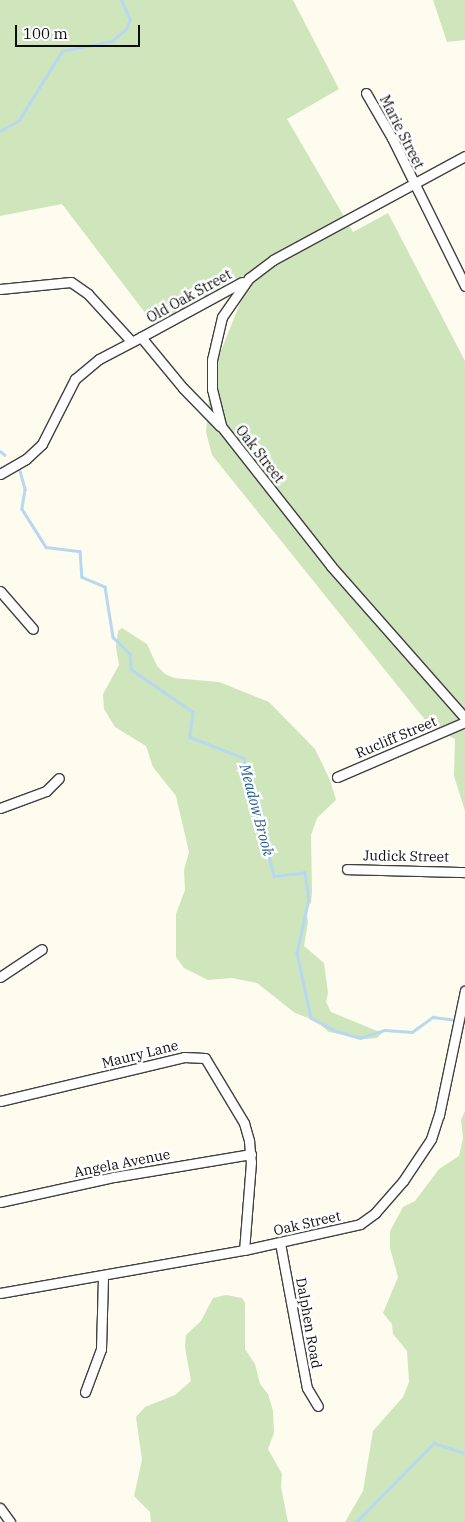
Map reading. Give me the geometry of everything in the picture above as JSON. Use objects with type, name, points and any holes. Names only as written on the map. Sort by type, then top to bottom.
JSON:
[{"type":"street","name":"Marie Street","points":[[366,93],[392,138],[413,184],[465,286]]},
{"type":"street","name":"Oak Street","points":[[465,156],[273,260],[249,278],[232,298],[215,336],[212,389],[221,426],[331,566],[465,720]]},
{"type":"street","name":"Old Oak Street","points":[[221,426],[183,388],[141,337],[249,278]]},
{"type":"street","points":[[0,289],[71,282],[88,294],[131,341]]},
{"type":"street","points":[[0,474],[26,459],[42,444],[75,379],[99,359],[141,337]]},
{"type":"street","points":[[1,595],[33,629]]},
{"type":"street","name":"Rucliff Street","points":[[337,778],[465,720]]},
{"type":"street","points":[[0,808],[46,791],[59,778]]},
{"type":"street","name":"Judick Street","points":[[347,870],[465,872]]},
{"type":"street","points":[[0,976],[42,949]]},
{"type":"street","name":"Oak Street","points":[[0,1291],[103,1276],[244,1250],[360,1224],[375,1213],[403,1181],[432,1139],[465,991]]},
{"type":"street","name":"Maury Lane","points":[[0,1101],[184,1057],[202,1056],[208,1061],[220,1088],[244,1123],[251,1154],[244,1250]]},
{"type":"street","name":"Angela Avenue","points":[[0,1202],[114,1177],[251,1154]]},
{"type":"street","name":"Dalphen Road","points":[[280,1243],[307,1388],[318,1406]]},
{"type":"street","points":[[85,1392],[101,1350],[103,1276]]},
{"type":"street","points":[[0,1508],[10,1522]]},
{"type":"green space","points":[[0,0],[293,0],[339,89],[287,119],[353,232],[388,213],[465,361],[465,811],[454,776],[455,739],[430,726],[212,455],[206,432],[209,395],[215,366],[244,293],[235,277],[159,331],[62,204],[0,216]]},
{"type":"green space","points":[[433,0],[465,0],[465,40],[447,42]]},
{"type":"green space","points":[[122,628],[147,644],[157,666],[165,674],[174,678],[219,682],[269,702],[315,749],[330,780],[336,800],[317,818],[311,835],[312,892],[311,903],[306,907],[308,922],[304,946],[324,963],[328,993],[326,1002],[331,1012],[382,1033],[377,1038],[366,1039],[329,1032],[316,1021],[295,1013],[257,983],[232,978],[208,980],[184,968],[176,957],[176,914],[185,890],[184,870],[189,852],[176,796],[153,767],[146,746],[115,727],[104,709],[103,694],[119,665],[116,647],[118,631]]},
{"type":"green space","points":[[465,1111],[465,1522],[345,1522],[363,1491],[373,1431],[403,1397],[409,1382],[407,1351],[393,1334],[392,1324],[383,1313],[398,1277],[390,1248],[390,1231],[403,1207],[415,1201],[439,1169],[459,1156],[463,1138],[461,1120]]},
{"type":"green space","points":[[226,1295],[242,1298],[245,1303],[245,1349],[255,1364],[260,1384],[268,1394],[273,1411],[274,1433],[268,1449],[282,1474],[281,1487],[288,1522],[151,1522],[150,1512],[134,1496],[142,1460],[136,1417],[145,1407],[175,1395],[191,1381],[185,1347],[186,1335],[201,1321],[213,1298]]},
{"type":"waterway","name":"Meadow Brook","points":[[0,131],[19,120],[62,51],[112,41],[126,29],[130,20],[121,0]]},
{"type":"waterway","name":"Meadow Brook","points":[[0,451],[5,455]]},
{"type":"waterway","name":"Meadow Brook","points":[[20,471],[25,489],[22,509],[46,547],[80,551],[82,577],[105,587],[113,637],[130,654],[131,669],[193,712],[190,737],[244,758],[274,876],[305,872],[309,899],[297,953],[311,1018],[336,1031],[360,1038],[385,1030],[412,1032],[433,1017],[465,1021]]},
{"type":"waterway","name":"Meadow Brook","points":[[356,1522],[434,1443],[465,1453]]}]
